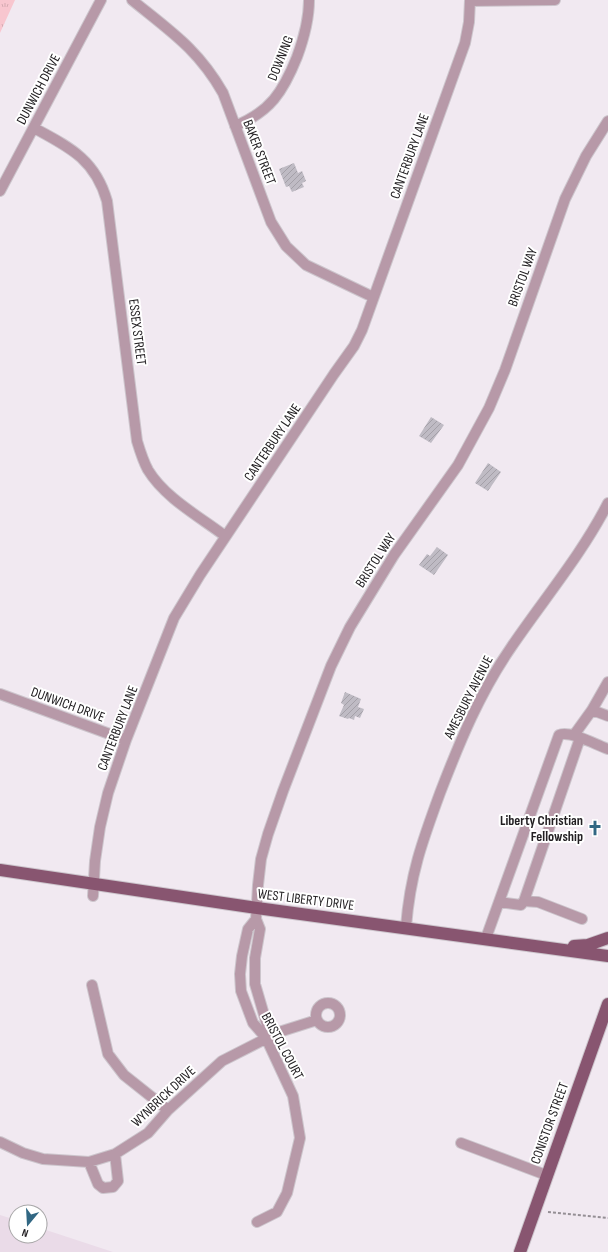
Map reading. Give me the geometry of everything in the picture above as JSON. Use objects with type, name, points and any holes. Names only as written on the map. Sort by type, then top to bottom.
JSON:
[{"type":"main road","name":"WEST LIBERTY DRIVE","points":[[0,870],[93,890],[256,914],[406,927],[608,956]]},
{"type":"main road","points":[[560,948],[588,944],[608,938]]},
{"type":"main road","name":"CONISTOR STREET","points":[[520,1252],[546,1175],[608,1004]]},
{"type":"street","name":"DUNWICH DRIVE","points":[[0,191],[101,0]]},
{"type":"street","name":"BAKER STREET","points":[[132,0],[198,55],[212,73],[223,93],[271,222],[286,246],[306,265],[373,297]]},
{"type":"street","name":"DOWNING","points":[[234,126],[249,120],[261,112],[282,90],[289,77],[303,39],[309,0]]},
{"type":"street","points":[[470,1],[555,0]]},
{"type":"street","name":"CANTERBURY LANE","points":[[93,890],[100,827],[108,793],[126,740],[174,618],[225,536],[354,346],[362,330],[465,43],[469,22],[470,1]]},
{"type":"street","name":"BRISTOL WAY","points":[[266,1038],[267,1025],[261,1007],[255,978],[254,958],[260,929],[256,914],[262,859],[268,834],[331,666],[371,590],[458,465],[486,414],[505,370],[565,199],[586,156],[608,121]]},
{"type":"street","name":"ESSEX STREET","points":[[34,128],[78,154],[88,163],[103,187],[107,201],[137,441],[141,456],[148,470],[168,493],[225,536]]},
{"type":"street","name":"AMESBURY AVENUE","points":[[406,927],[410,885],[418,854],[460,740],[475,708],[512,646],[593,529],[608,503]]},
{"type":"street","points":[[524,902],[577,737],[608,682]]},
{"type":"street","name":"DUNWICH DRIVE","points":[[0,694],[126,740]]},
{"type":"street","points":[[592,710],[608,716]]},
{"type":"street","points":[[486,938],[559,735],[564,733],[608,749]]},
{"type":"street","points":[[499,902],[513,905],[521,905],[524,902],[538,902],[582,919]]},
{"type":"street","name":"BRISTOL COURT","points":[[256,914],[248,929],[242,956],[241,991],[253,1023],[266,1038],[293,1096],[300,1138],[287,1193],[277,1212],[257,1222]]},
{"type":"street","points":[[242,956],[254,958]]},
{"type":"street","points":[[241,980],[255,978]]},
{"type":"street","points":[[92,985],[108,1054],[124,1074],[168,1110]]},
{"type":"street","points":[[248,1011],[261,1007]]},
{"type":"street","name":"WYNBRICK DRIVE","points":[[0,1142],[23,1153],[43,1160],[89,1162],[115,1154],[148,1133],[168,1110],[222,1061],[266,1038],[296,1025],[317,1020]]},
{"type":"street","points":[[461,1143],[546,1175]]},
{"type":"street","points":[[89,1162],[98,1184],[103,1188],[113,1187],[118,1181],[115,1154]]},
{"type":"path","points":[[548,1212],[608,1218]]},
{"type":"shaded area","points":[[0,1215],[8,1218],[8,1244],[48,1244],[48,1231],[113,1252],[0,1252]]},
{"type":"green space","points":[[0,0],[15,0],[0,33]]},
{"type":"building","points":[[294,163],[298,173],[302,171],[306,181],[302,183],[304,187],[292,192],[289,186],[286,187],[279,169]]},
{"type":"building","points":[[431,417],[444,425],[431,443],[419,436]]},
{"type":"building","points":[[488,463],[501,472],[488,491],[475,483]]},
{"type":"building","points":[[437,547],[448,555],[434,575],[419,565],[427,554],[430,556]]},
{"type":"building","points":[[345,692],[361,699],[358,707],[364,709],[360,718],[355,716],[354,720],[339,716],[344,705],[341,703]]},
{"type":"place","name":"Liberty Christian Fellowship","points":[[595,828]]}]
